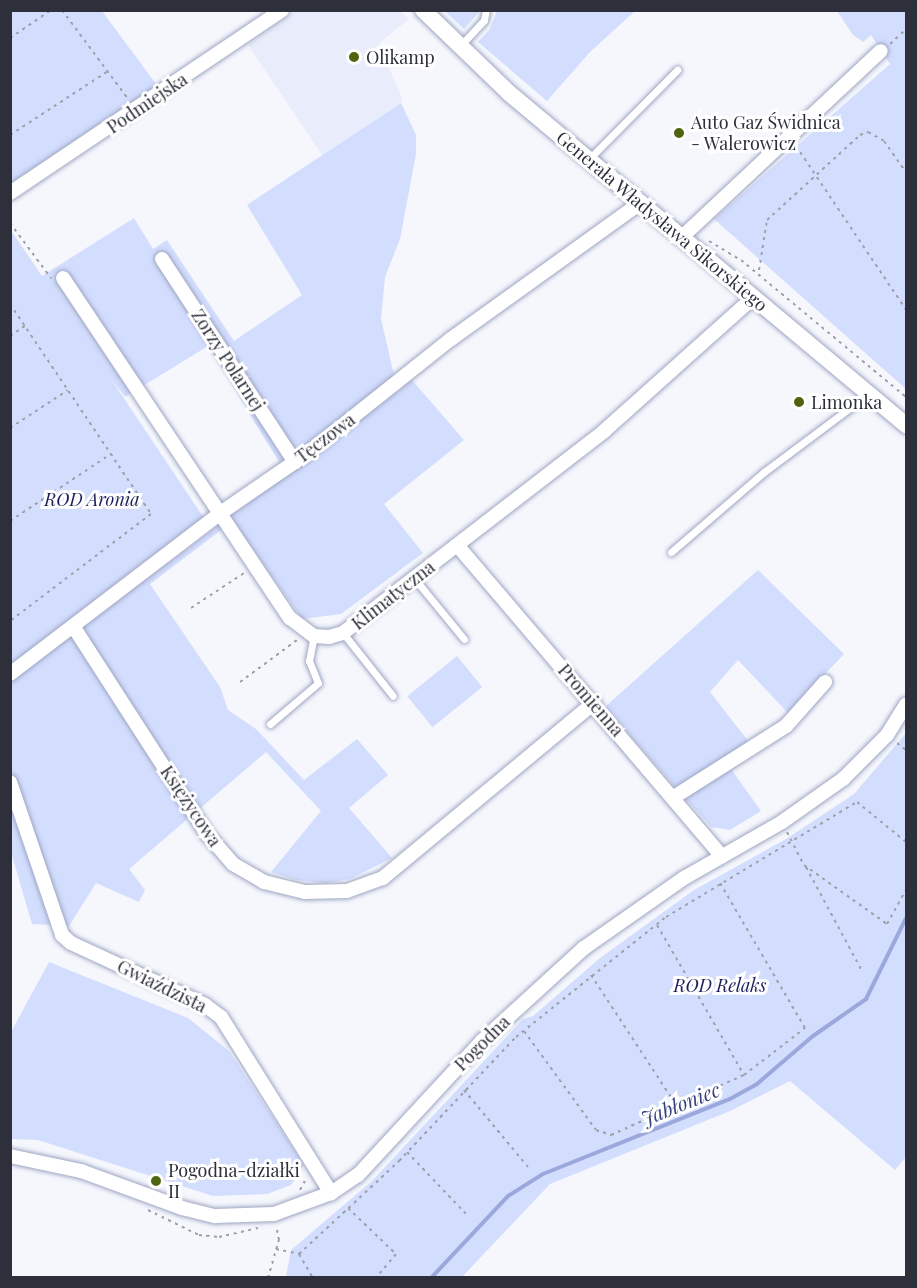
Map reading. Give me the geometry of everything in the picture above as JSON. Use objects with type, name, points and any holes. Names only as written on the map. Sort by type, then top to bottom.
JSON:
[{"type":"street","name":"Podmiejska","points":[[10,193],[138,111],[282,10]]},
{"type":"street","name":"Generała Władysława Sikorskiego","points":[[423,10],[637,205],[686,233],[754,297],[906,425]]},
{"type":"street","points":[[686,233],[881,51]]},
{"type":"street","name":"Tęczowa","points":[[10,674],[219,514],[295,462],[452,339],[637,205]]},
{"type":"street","name":"Zorzy Polarnej","points":[[162,259],[295,462]]},
{"type":"street","points":[[63,278],[290,618],[310,634]]},
{"type":"street","name":"Klimatyczna","points":[[310,634],[343,633],[669,378],[754,297]]},
{"type":"street","name":"Promienna","points":[[457,545],[594,703],[722,856]]},
{"type":"street","name":"Księżycowa","points":[[73,626],[207,834],[233,864],[264,882],[305,892],[347,891],[383,878],[594,703]]},
{"type":"street","points":[[674,797],[786,726],[825,682]]},
{"type":"street","name":"Pogodna","points":[[10,1156],[81,1171],[193,1211],[236,1216],[274,1214],[331,1193],[358,1175],[482,1041],[584,948],[722,856],[782,822],[843,779],[886,735],[906,705]]},
{"type":"street","name":"Gwiaździsta","points":[[10,782],[62,935],[70,943],[205,1005],[220,1017],[331,1193]]},
{"type":"lane","points":[[460,46],[484,20],[486,10]]},
{"type":"lane","points":[[588,160],[677,70]]},
{"type":"lane","points":[[671,552],[764,472],[869,393]]},
{"type":"lane","points":[[414,578],[464,639]]},
{"type":"lane","points":[[343,633],[393,696]]},
{"type":"lane","points":[[270,724],[318,683],[309,661],[310,634]]},
{"type":"path","points":[[10,38],[51,10]]},
{"type":"path","points":[[62,10],[138,111]]},
{"type":"path","points":[[881,51],[906,29]]},
{"type":"path","points":[[10,135],[108,71]]},
{"type":"path","points":[[759,270],[767,220],[815,174],[868,132],[884,141],[906,173]]},
{"type":"path","points":[[789,138],[906,310]]},
{"type":"path","points":[[10,223],[47,277],[63,278]]},
{"type":"path","points":[[686,233],[734,254],[906,397]]},
{"type":"path","points":[[10,304],[151,514],[10,621]]},
{"type":"path","points":[[10,336],[25,326]]},
{"type":"path","points":[[10,428],[68,390]]},
{"type":"path","points":[[10,521],[111,454]]},
{"type":"path","points":[[191,608],[254,566]]},
{"type":"path","points":[[240,682],[310,634]]},
{"type":"path","points":[[299,1254],[407,1152],[524,1030],[657,925],[720,883],[793,842],[857,802],[906,842]]},
{"type":"path","points":[[782,822],[861,969]]},
{"type":"path","points":[[804,865],[887,924],[906,890]]},
{"type":"path","points":[[524,1030],[596,1130],[611,1134],[677,1107],[744,1075],[805,1028],[720,883]]},
{"type":"path","points":[[657,925],[744,1075]]},
{"type":"path","points":[[591,975],[677,1107]]},
{"type":"path","points":[[464,1090],[528,1167]]},
{"type":"path","points":[[407,1152],[469,1217]]},
{"type":"path","points":[[348,1208],[396,1254],[376,1278]]},
{"type":"path","points":[[268,1278],[279,1240],[274,1214]]},
{"type":"path","points":[[276,1249],[299,1254],[312,1278]]},
{"type":"shaded area","points":[[296,11],[400,11],[409,19],[379,43],[403,101],[322,155],[248,45]]},
{"type":"green space","points":[[497,10],[635,11],[590,52],[547,101],[478,42],[490,29]]},
{"type":"green space","points":[[11,11],[102,11],[159,88],[11,184]]},
{"type":"green space","points":[[445,11],[480,11],[464,29]]},
{"type":"green space","points":[[837,11],[906,11],[906,389],[714,219],[890,64],[871,35],[863,42],[853,35]]},
{"type":"green space","name":"ROD Aronia","points":[[401,103],[416,135],[416,154],[400,239],[385,277],[381,319],[394,375],[390,382],[281,465],[208,346],[125,397],[111,379],[204,518],[11,664],[10,229],[42,276],[134,218],[153,249],[167,240],[234,341],[302,295],[247,205]]},
{"type":"green space","points":[[412,380],[464,440],[384,504],[423,553],[341,614],[302,619],[233,521],[150,584],[220,687],[228,710],[256,729],[304,780],[357,739],[388,775],[349,808],[392,858],[350,879],[326,883],[296,880],[271,872],[321,811],[266,752],[129,869],[145,890],[139,902],[96,883],[69,926],[32,924],[11,852],[10,676],[175,558]]},
{"type":"green space","points":[[758,570],[844,654],[788,713],[738,660],[710,692],[749,742],[676,788],[605,707]]},
{"type":"green space","points":[[457,656],[482,687],[432,727],[407,696]]},
{"type":"green space","name":"ROD Relaks","points":[[906,733],[906,1157],[895,1170],[790,1081],[730,1111],[550,1184],[462,1277],[286,1277],[291,1250],[372,1181],[523,1019],[533,1016],[600,958],[694,890],[786,839],[854,794]]},
{"type":"green space","points":[[731,769],[761,811],[730,830],[711,827],[684,797]]},
{"type":"green space","points":[[49,962],[188,1018],[229,1051],[304,1165],[291,1185],[267,1194],[213,1196],[38,1140],[11,1139],[11,1032]]},
{"type":"waterway","name":"Jabłoniec","points":[[431,1278],[508,1196],[543,1174],[730,1099],[757,1084],[813,1036],[866,999],[906,918]]},
{"type":"place","name":"Olikamp","points":[[354,57]]},
{"type":"place","name":"Auto Gaz Świdnica - Walerowicz","points":[[679,133]]},
{"type":"place","name":"Limonka","points":[[799,402]]},
{"type":"place","name":"Pogodna-działki II","points":[[156,1181]]}]
